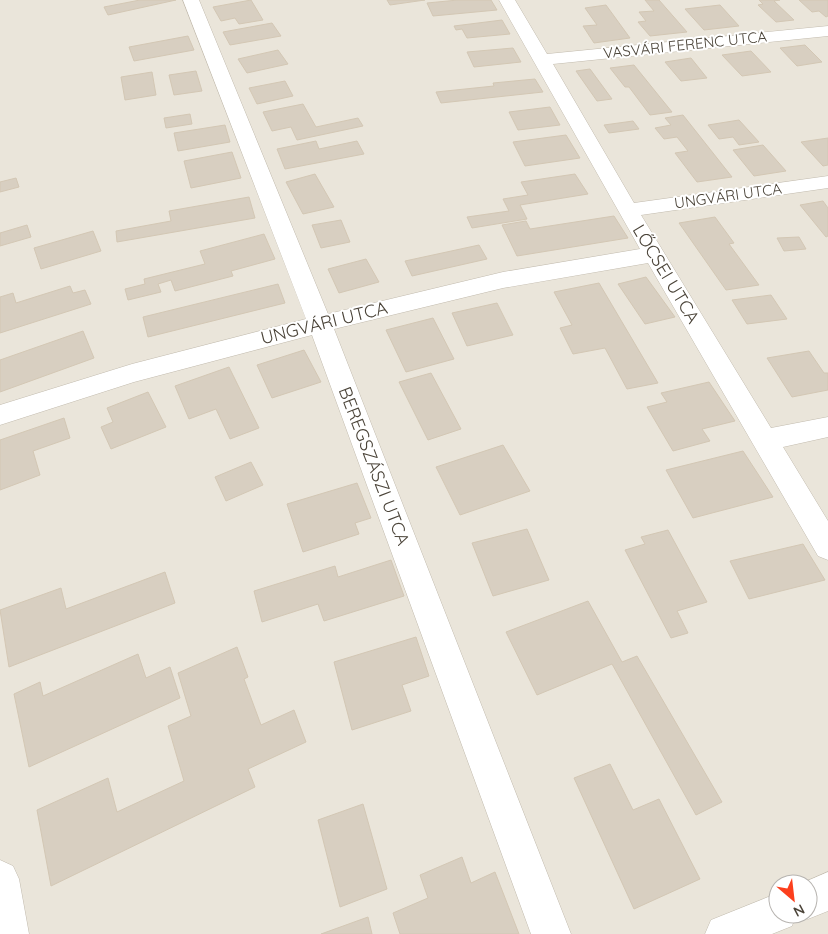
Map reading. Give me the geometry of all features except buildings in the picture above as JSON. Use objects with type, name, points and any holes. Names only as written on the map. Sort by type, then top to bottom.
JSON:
[{"type":"street","name":"BEREGSZÁSZI UTCA","points":[[191,0],[320,324],[551,934]]},
{"type":"street","name":"LŐCSEI UTCA","points":[[507,0],[628,210],[828,547]]},
{"type":"street","name":"VASVÁRI FERENC UTCA","points":[[541,60],[828,31]]},
{"type":"street","name":"UNGVÁRI UTCA","points":[[628,210],[828,182]]},
{"type":"street","name":"UNGVÁRI UTCA","points":[[0,415],[132,373],[320,324],[503,280],[655,254]]},
{"type":"street","points":[[764,440],[828,428]]},
{"type":"street","points":[[0,879],[9,934]]},
{"type":"street","points":[[725,934],[768,916]]},
{"type":"shaded area","points":[[0,0],[828,0],[828,934],[0,934]]}]
